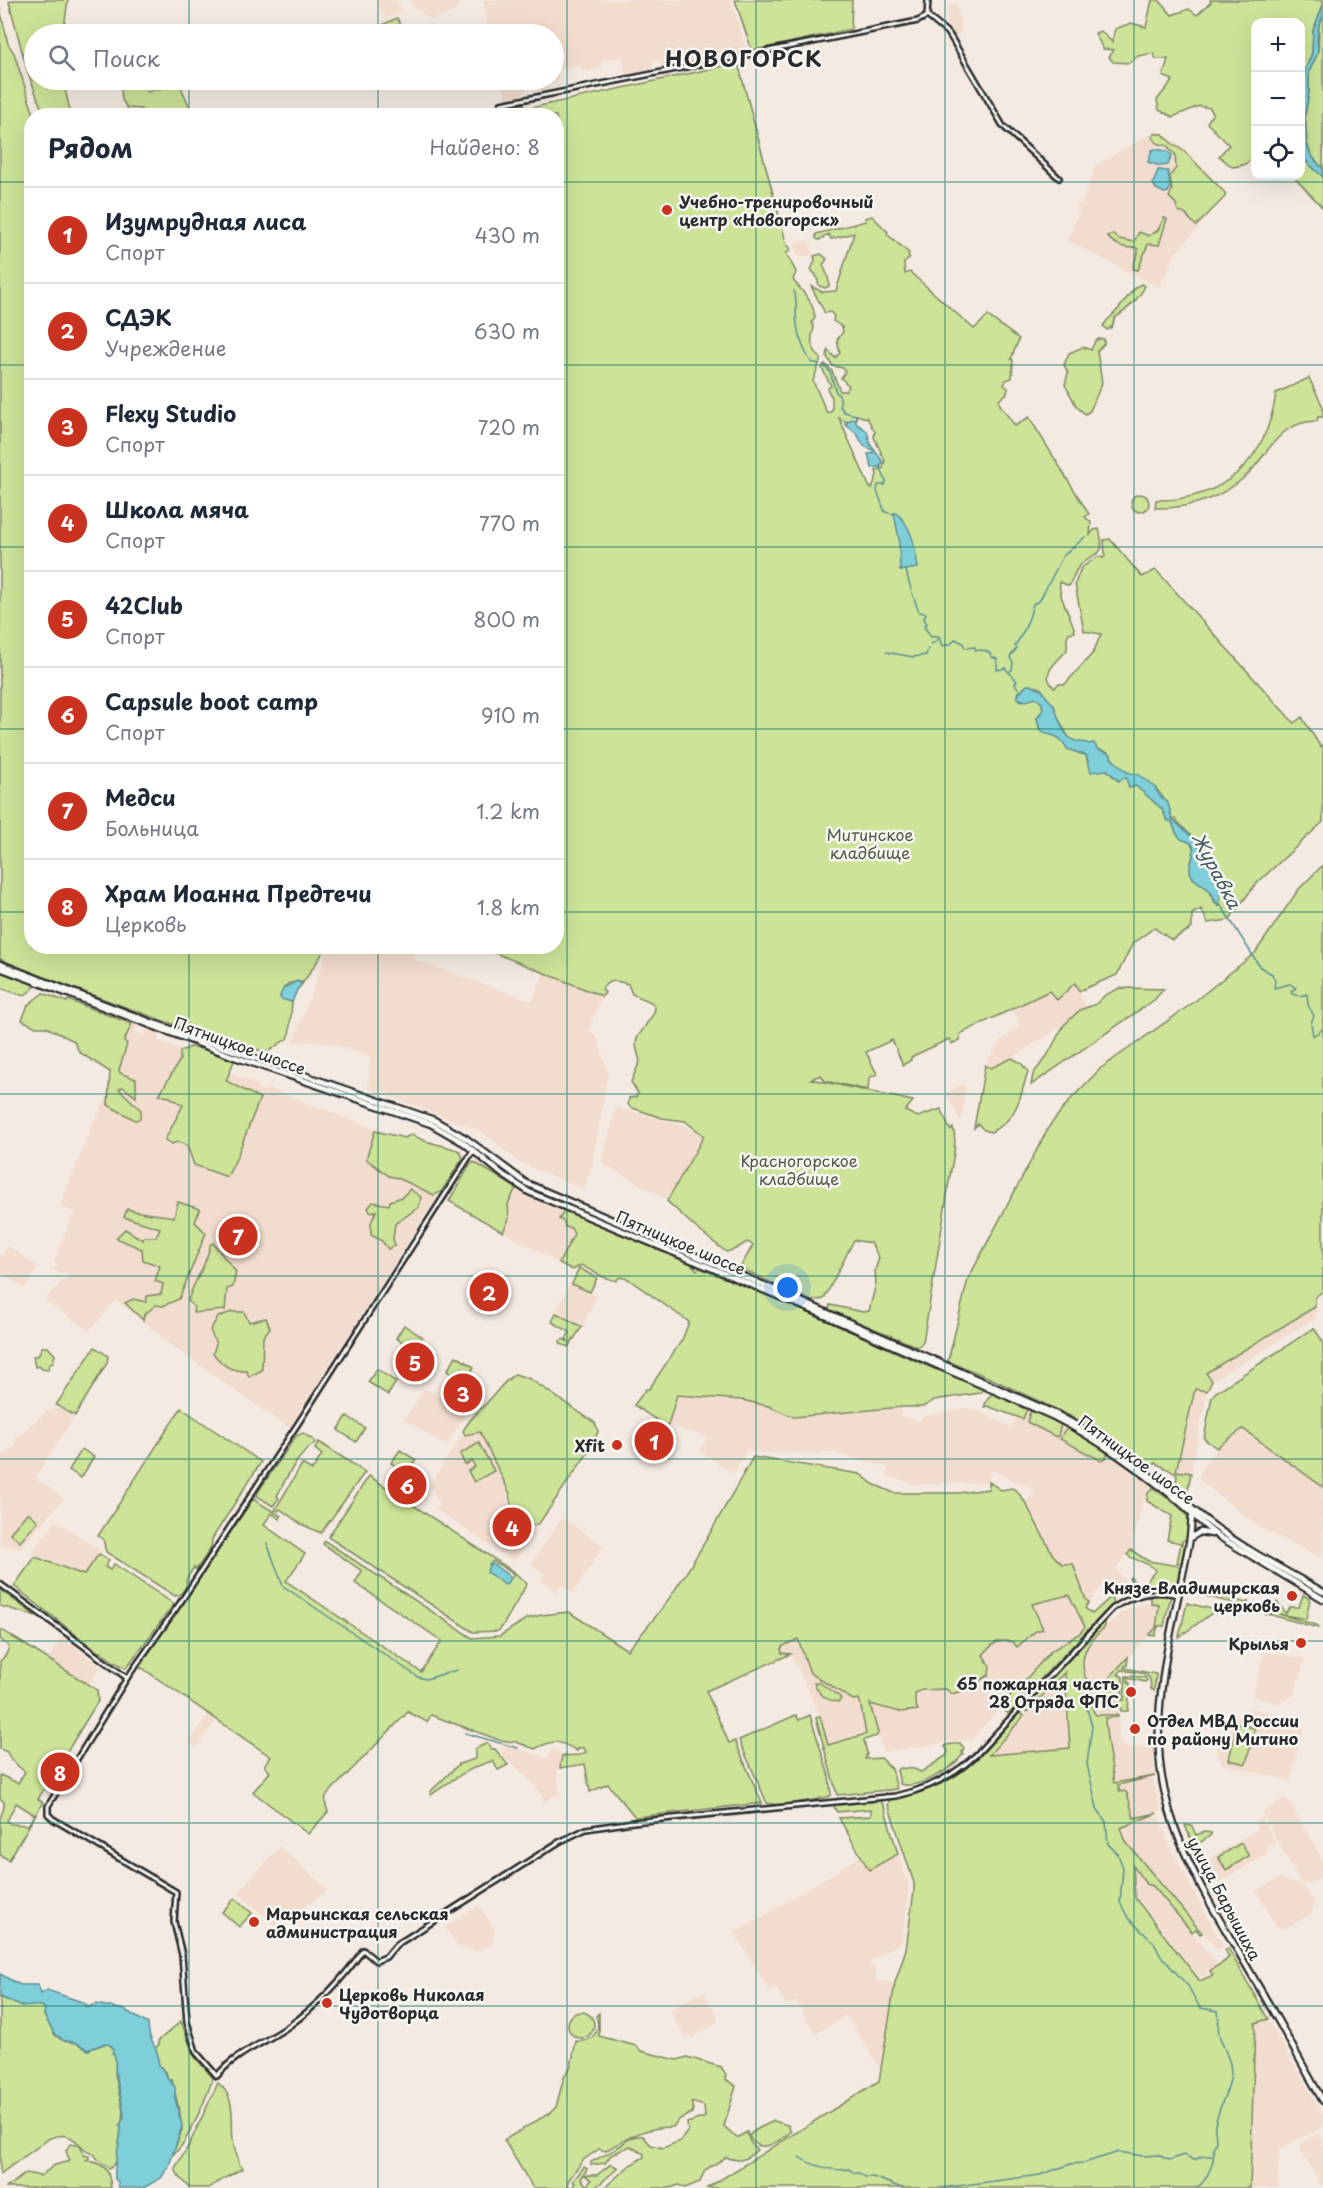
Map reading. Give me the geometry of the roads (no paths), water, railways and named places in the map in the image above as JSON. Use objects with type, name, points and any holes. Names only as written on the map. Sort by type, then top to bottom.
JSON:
[{"type":"main road","name":"Пятницкое шоссе","points":[[0,964],[164,1026],[445,1125],[502,1174],[529,1192],[819,1313],[1054,1417],[1112,1452],[1176,1498],[1193,1518],[1218,1536],[1323,1599]]},
{"type":"main road","name":"Пятницкое шоссе","points":[[0,968],[232,1056],[432,1124],[475,1149],[516,1177],[542,1190],[1062,1417],[1113,1449],[1204,1519],[1323,1592]]},
{"type":"main road","name":"улица Барышиха","points":[[1191,1507],[1193,1518],[1190,1539],[1165,1659],[1160,1711],[1160,1757],[1168,1808],[1181,1845],[1197,1878],[1323,2101]]},
{"type":"main road","points":[[1193,1518],[1204,1519]]},
{"type":"main road","points":[[1190,1539],[1202,1531],[1218,1536]]},
{"type":"street","points":[[927,16],[928,0]]},
{"type":"street","points":[[501,104],[912,22],[927,16]]},
{"type":"street","points":[[927,16],[949,34],[1003,126],[1059,178]]},
{"type":"street","points":[[475,1149],[180,1604],[127,1678],[47,1810],[53,1819],[176,1892],[174,1922],[182,1955],[187,2022],[196,2052],[217,2076],[232,2060],[304,2014],[340,1979],[363,1950],[376,1961],[383,1958],[396,1945],[558,1842],[586,1829],[630,1822],[896,1796],[938,1782],[957,1772],[976,1755],[1112,1609],[1123,1602],[1145,1594],[1161,1592],[1178,1595]]},
{"type":"street","points":[[0,1584],[127,1678]]},
{"type":"water","points":[[1323,5],[1323,16],[1317,38],[1318,52],[1309,72],[1309,92],[1305,115],[1305,71],[1312,53],[1313,31]]},
{"type":"water","points":[[1305,115],[1307,144],[1311,155],[1323,169],[1323,177],[1306,161]]},
{"type":"water","points":[[1156,149],[1172,155],[1168,165],[1160,166],[1148,162],[1152,150]]},
{"type":"water","points":[[1158,170],[1168,171],[1170,188],[1168,192],[1164,193],[1156,189],[1153,184]]},
{"type":"water","points":[[852,419],[867,431],[870,444],[883,462],[880,467],[872,468],[868,454],[873,453],[873,450],[864,446],[857,434],[845,424]]},
{"type":"water","points":[[894,513],[902,518],[910,531],[918,568],[900,571],[899,539]]},
{"type":"water","points":[[1027,685],[1043,691],[1054,706],[1063,728],[1071,739],[1089,744],[1094,743],[1097,749],[1111,754],[1111,758],[1127,772],[1139,775],[1155,787],[1159,795],[1168,803],[1172,819],[1192,837],[1220,875],[1222,879],[1219,906],[1209,890],[1192,876],[1190,869],[1193,846],[1179,837],[1172,822],[1167,820],[1162,809],[1136,786],[1129,788],[1126,777],[1119,781],[1107,770],[1091,772],[1086,755],[1067,749],[1060,739],[1042,731],[1037,718],[1043,710],[1042,703],[1036,698],[1026,701],[1017,698]]},
{"type":"water","points":[[297,981],[302,984],[292,1002],[281,999],[280,995],[284,988]]},
{"type":"water","points":[[493,1564],[509,1576],[510,1579],[505,1585],[487,1572],[489,1565]]},
{"type":"water","points":[[0,1974],[20,1985],[38,1985],[41,1994],[47,1990],[82,2002],[87,2005],[86,2008],[96,2004],[125,2010],[148,2024],[150,2036],[158,2054],[159,2065],[175,2087],[175,2098],[182,2126],[169,2166],[161,2178],[143,2188],[119,2188],[115,2179],[121,2130],[119,2126],[124,2118],[112,2046],[105,2043],[88,2050],[77,2043],[62,2040],[56,2036],[44,2015],[45,2009],[42,2006],[28,2007],[0,1997]]},
{"type":"waterway","name":"Журавка","points":[[794,291],[800,340],[811,362],[819,364]]},
{"type":"waterway","name":"Журавка","points":[[823,365],[830,372],[836,392],[840,397],[840,406],[844,412],[856,415],[856,419]]},
{"type":"waterway","name":"Журавка","points":[[880,466],[886,482],[885,485],[878,485],[877,491],[885,512],[894,514]]},
{"type":"waterway","points":[[1010,671],[1013,663],[1010,657],[1017,648],[1015,646],[1026,627],[1033,604],[1040,600],[1063,556],[1085,537]]},
{"type":"waterway","name":"Журавка","points":[[906,570],[919,612],[926,613],[924,619],[927,624],[924,626],[931,637],[939,636],[942,646],[951,644],[955,639],[963,643],[965,648],[975,647],[975,650],[989,653],[997,659],[997,670],[1005,668],[1017,681],[1015,684],[1019,689],[1018,696]]},
{"type":"waterway","points":[[931,644],[937,641],[938,637]]},
{"type":"waterway","points":[[886,652],[913,657],[926,655],[928,649]]},
{"type":"waterway","name":"Журавка","points":[[1219,902],[1260,967],[1272,974],[1275,981],[1274,988],[1290,984],[1296,988],[1291,991],[1292,994],[1300,996],[1307,994],[1308,1005],[1314,1016],[1311,1023],[1313,1036],[1323,1029]]},
{"type":"waterway","points":[[267,1543],[283,1586],[418,1677],[426,1679],[457,1670]]},
{"type":"waterway","points":[[1084,1699],[1092,1726],[1087,1764],[1097,1808],[1106,1822],[1108,1844],[1118,1854],[1123,1868],[1120,1902],[1128,1918],[1154,1943],[1160,1955],[1188,1986],[1200,2008],[1218,2011],[1219,2034],[1231,2067],[1230,2080],[1215,2125],[1216,2140],[1212,2164],[1204,2181],[1196,2188]]},
{"type":"waterway","points":[[465,1733],[518,1748]]},
{"type":"waterway","points":[[942,2188],[1040,2175],[1071,2164],[1084,2163],[1119,2152],[1143,2156],[1158,2155],[1169,2160],[1184,2155],[1194,2160],[1203,2156],[1213,2156]]},
{"type":"waterway","points":[[799,2157],[823,2167],[837,2170],[849,2169],[865,2177],[873,2177],[902,2188]]},
{"type":"place","name":"Учебно-тренировочный центр «Новогорск»","points":[[667,210]]},
{"type":"place","name":"Медси","points":[[238,1236]]},
{"type":"place","name":"СДЭК","points":[[489,1292]]},
{"type":"place","name":"42Club","points":[[415,1362]]},
{"type":"place","name":"Flexy Studio","points":[[463,1393]]},
{"type":"place","name":"Изумрудная лиса","points":[[654,1441]]},
{"type":"place","name":"Xfit","points":[[617,1445]]},
{"type":"place","name":"Capsule boot camp","points":[[407,1485]]},
{"type":"place","name":"Школа мяча","points":[[512,1527]]},
{"type":"place","name":"Князе-Владимирская церковь","points":[[1292,1596]]},
{"type":"place","name":"Крылья","points":[[1301,1643]]},
{"type":"place","name":"65 пожарная часть 28 Отряда ФПС","points":[[1131,1692]]},
{"type":"place","name":"Отдел МВД России по району Митино","points":[[1135,1729]]},
{"type":"place","name":"Храм Иоанна Предтечи","points":[[60,1772]]},
{"type":"place","name":"Марьинская сельская администрация","points":[[254,1922]]},
{"type":"place","name":"Церковь Николая Чудотворца","points":[[327,2003]]},
{"type":"district","name":"НОВОГОРСК","points":[[744,57]]},
{"type":"park label","name":"Митинское кладбище","points":[[870,843]]},
{"type":"park label","name":"Красногорское кладбище","points":[[799,1169]]}]
